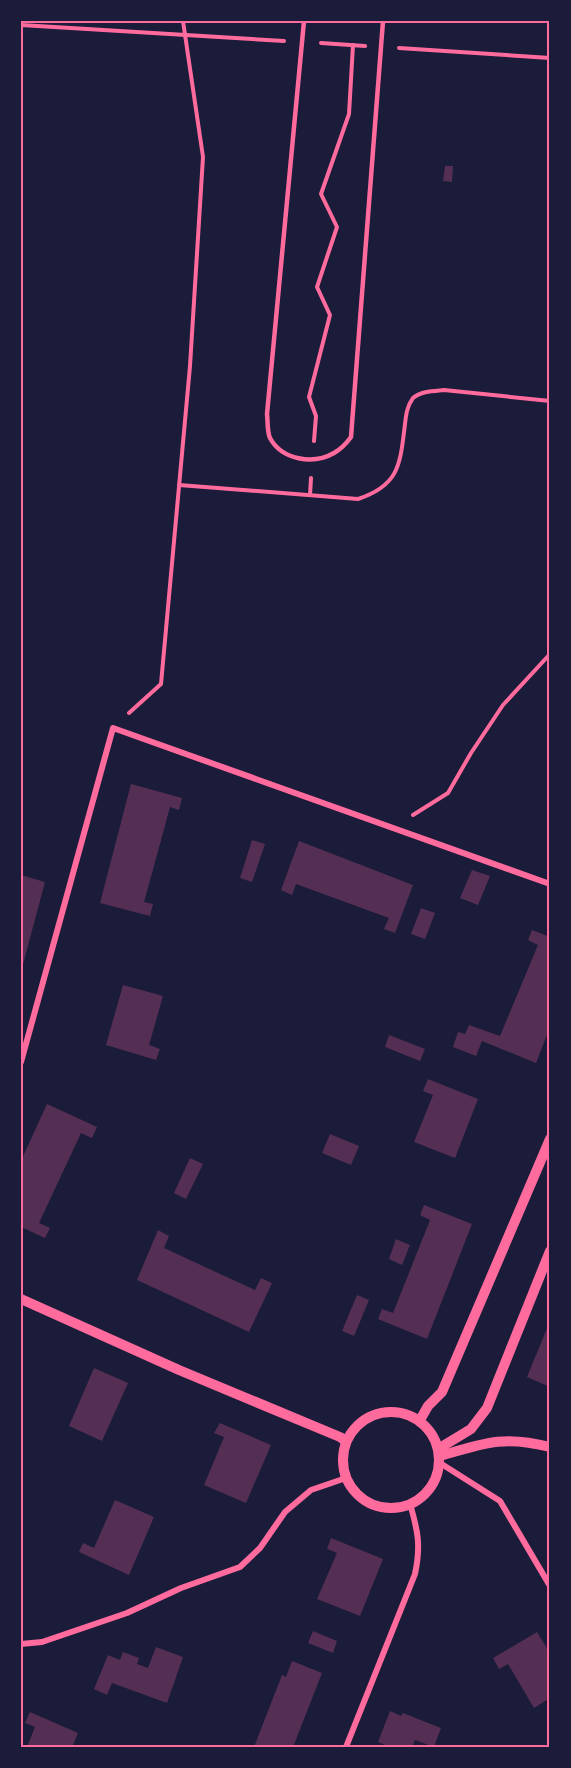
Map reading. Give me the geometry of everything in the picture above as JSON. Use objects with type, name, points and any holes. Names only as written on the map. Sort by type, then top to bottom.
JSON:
[{"type":"street","points":[[21,1062],[113,728],[550,884]]},
{"type":"street","points":[[420,1420],[428,1406],[442,1392],[550,1139]]},
{"type":"street","points":[[439,1456],[471,1429],[488,1408],[550,1251]]},
{"type":"street","points":[[21,1299],[346,1441]]},
{"type":"street","points":[[386,1411],[404,1413],[420,1420],[432,1432],[439,1456],[435,1480],[425,1494],[410,1504],[398,1508],[385,1508],[361,1498],[346,1478],[342,1459],[346,1441],[356,1426],[370,1416],[386,1411]]},
{"type":"street","points":[[439,1456],[487,1442],[524,1441],[550,1447]]},
{"type":"street","points":[[439,1456],[500,1501],[550,1586]]},
{"type":"street","points":[[21,1644],[42,1642],[127,1613],[181,1588],[240,1567],[260,1548],[285,1512],[311,1490],[346,1478]]},
{"type":"street","points":[[346,1747],[415,1574],[420,1552],[410,1504]]},
{"type":"lane","points":[[304,21],[267,414],[269,436],[279,450],[297,458],[312,460],[332,455],[343,448],[351,437],[383,21]]},
{"type":"path","points":[[113,728],[161,684],[190,366],[203,157],[183,21]]},
{"type":"path","points":[[310,495],[316,416],[309,397],[330,315],[317,287],[337,226],[321,194],[349,114],[353,45]]},
{"type":"path","points":[[179,485],[358,499],[376,493],[391,479],[401,461],[406,410],[414,397],[427,391],[444,390],[550,401]]},
{"type":"path","points":[[399,830],[415,813],[447,793],[503,705],[550,654]]},
{"type":"building","points":[[445,166],[453,166],[452,182],[443,181]]},
{"type":"building","points":[[131,784],[182,798],[179,810],[170,807],[144,902],[153,904],[150,916],[100,903]]},
{"type":"building","points":[[252,840],[265,844],[252,882],[240,878]]},
{"type":"building","points":[[299,841],[413,885],[395,933],[384,929],[389,918],[296,884],[292,895],[281,890]]},
{"type":"building","points":[[472,870],[490,876],[478,905],[460,898]]},
{"type":"building","points":[[21,875],[45,882],[22,968],[21,968]]},
{"type":"building","points":[[421,908],[435,913],[425,939],[411,934]]},
{"type":"building","points":[[532,930],[550,937],[550,1027],[536,1063],[482,1041],[476,1056],[453,1047],[458,1032],[465,1034],[469,1025],[500,1036],[538,945],[528,940]]},
{"type":"building","points":[[123,985],[163,996],[149,1045],[160,1049],[156,1060],[106,1045]]},
{"type":"building","points":[[389,1035],[425,1049],[420,1061],[385,1047]]},
{"type":"building","points":[[428,1079],[478,1099],[455,1158],[414,1142],[433,1095],[423,1091]]},
{"type":"building","points":[[47,1104],[97,1127],[92,1138],[81,1133],[39,1223],[50,1228],[45,1238],[21,1227],[21,1161]]},
{"type":"building","points":[[330,1134],[359,1146],[351,1165],[322,1153]]},
{"type":"building","points":[[190,1158],[203,1164],[186,1199],[174,1193]]},
{"type":"building","points":[[424,1205],[472,1224],[427,1339],[378,1319],[382,1309],[393,1313],[430,1220],[420,1215]]},
{"type":"building","points":[[158,1230],[169,1236],[164,1248],[255,1290],[261,1278],[272,1283],[249,1332],[137,1280]]},
{"type":"building","points":[[396,1239],[410,1245],[402,1265],[389,1259]]},
{"type":"building","points":[[357,1295],[369,1300],[354,1336],[342,1331]]},
{"type":"building","points":[[550,1321],[550,1387],[527,1377]]},
{"type":"building","points":[[94,1368],[128,1383],[102,1441],[69,1426]]},
{"type":"building","points":[[220,1423],[271,1445],[246,1503],[204,1485],[224,1437],[214,1433]]},
{"type":"building","points":[[115,1500],[154,1517],[129,1575],[79,1552],[83,1543],[94,1548]]},
{"type":"building","points":[[331,1538],[383,1559],[360,1616],[317,1599],[337,1553],[327,1549]]},
{"type":"building","points":[[313,1631],[337,1641],[333,1653],[308,1643]]},
{"type":"building","points":[[537,1632],[550,1653],[550,1698],[534,1708],[508,1664],[499,1669],[493,1658]]},
{"type":"building","points":[[156,1647],[183,1657],[167,1703],[112,1683],[107,1695],[94,1689],[108,1655],[120,1660],[123,1652],[139,1658],[137,1664],[148,1668]]},
{"type":"building","points":[[292,1661],[322,1673],[293,1747],[254,1747],[282,1675],[286,1677]]},
{"type":"building","points":[[390,1711],[401,1716],[403,1713],[441,1728],[434,1747],[415,1740],[412,1747],[390,1747],[378,1742]]},
{"type":"building","points":[[30,1712],[78,1733],[72,1747],[27,1747],[35,1727],[25,1723]]}]
